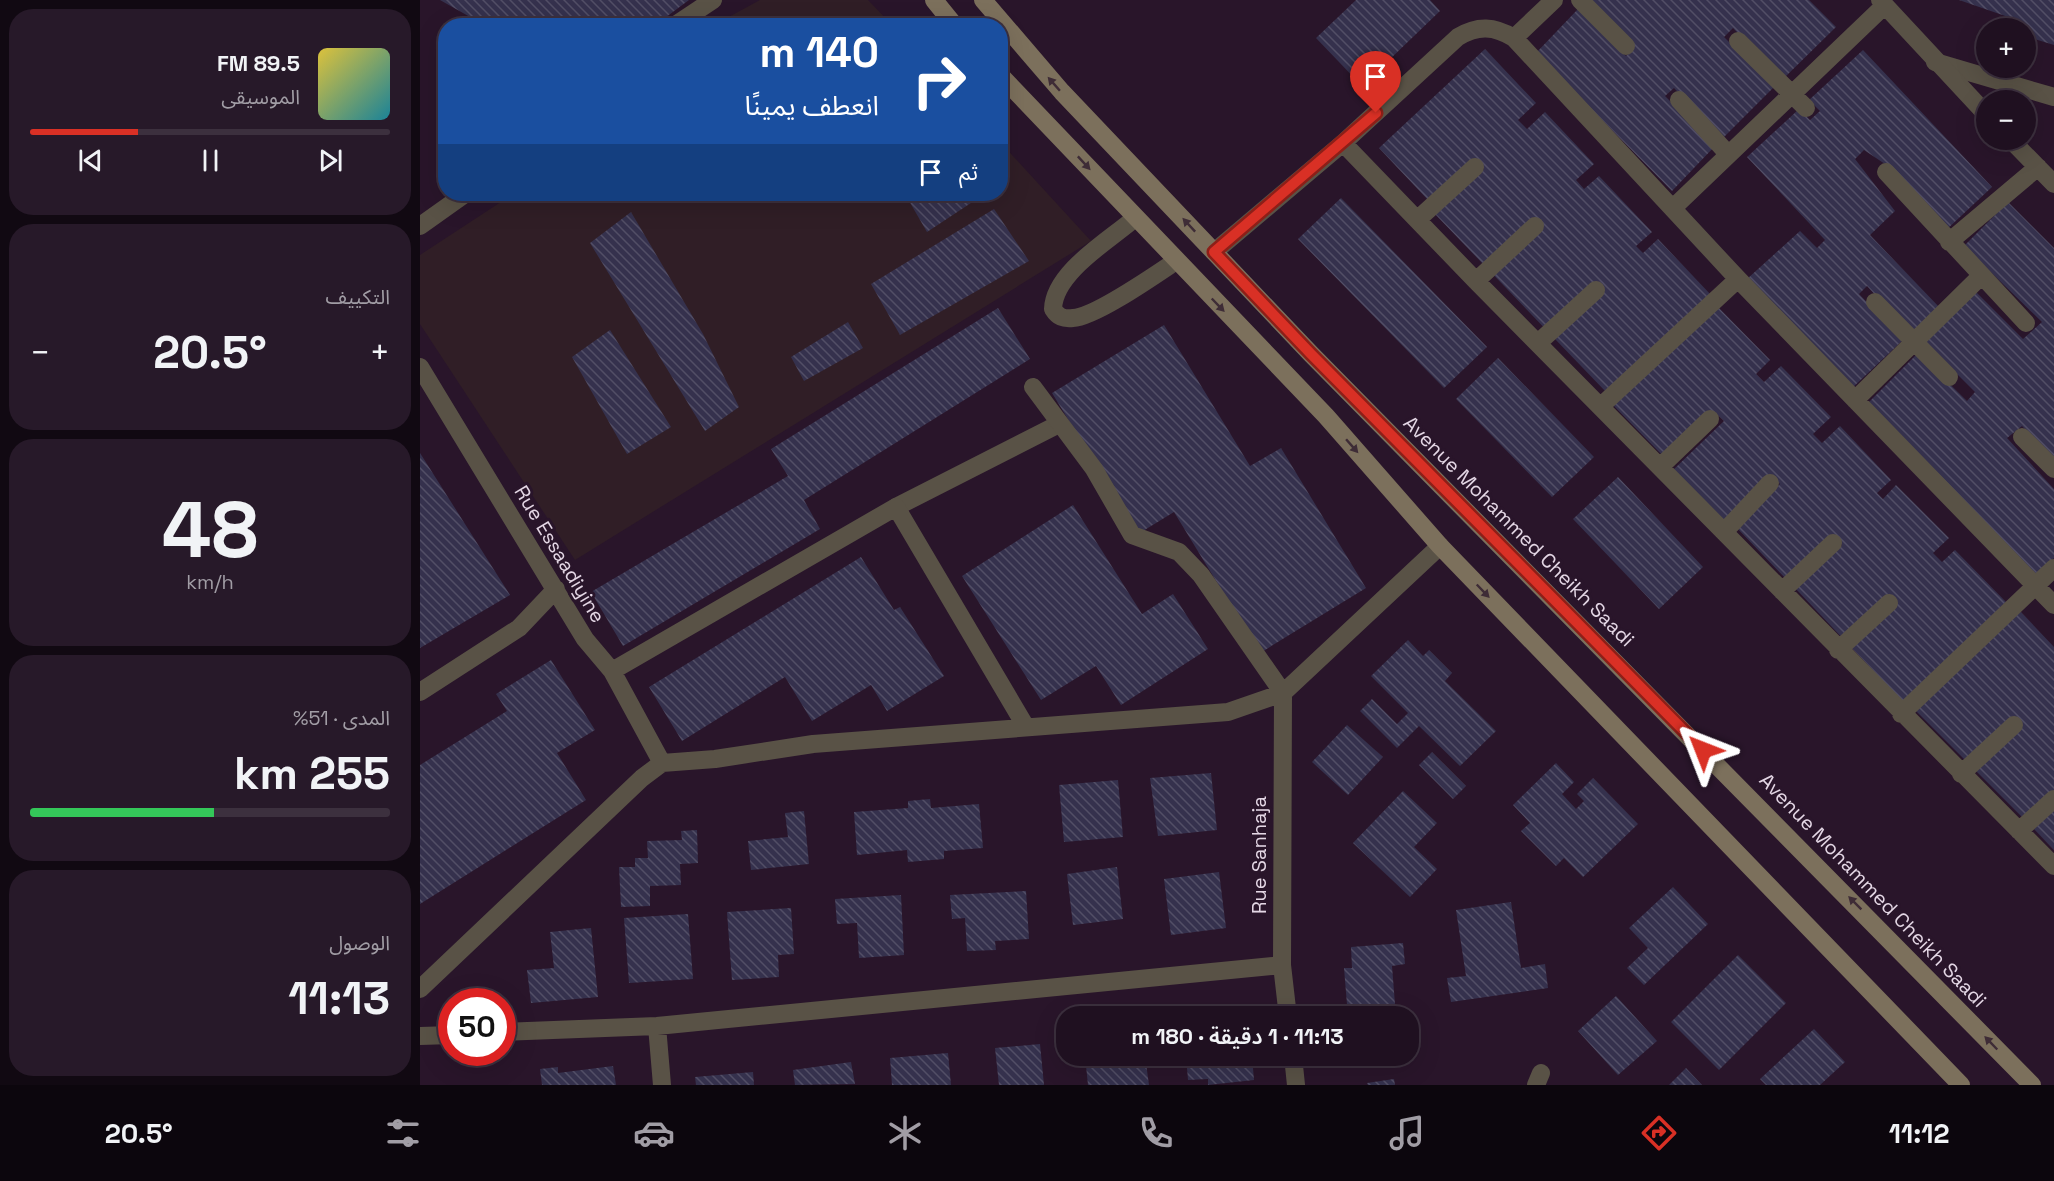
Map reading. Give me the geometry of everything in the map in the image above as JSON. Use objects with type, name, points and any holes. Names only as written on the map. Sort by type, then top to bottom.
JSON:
[{"type":"main road","points":[[934,0],[949,18]]},
{"type":"main road","name":"Avenue Mohammed Cheikh Saadi","points":[[983,0],[998,18]]},
{"type":"main road","name":"Avenue Mohammed Cheikh Saadi","points":[[1008,29],[1062,92],[1311,354],[2032,1085]]},
{"type":"main road","points":[[1008,83],[1326,416],[1440,546],[1961,1085]]},
{"type":"street","points":[[687,18],[713,0]]},
{"type":"street","points":[[1514,38],[1554,0]]},
{"type":"street","points":[[1580,0],[1626,46]]},
{"type":"street","points":[[1673,208],[1792,95],[1882,3],[1976,104]]},
{"type":"street","points":[[1214,252],[1343,143],[1464,33],[1483,27],[1500,30],[1514,38],[1738,279],[2054,605]]},
{"type":"street","points":[[1738,41],[1806,108]]},
{"type":"street","points":[[1935,62],[2054,97]]},
{"type":"street","points":[[1679,100],[1728,154]]},
{"type":"street","points":[[1343,143],[1838,650],[2054,866]]},
{"type":"street","points":[[2021,150],[2054,184]]},
{"type":"street","points":[[1418,220],[1475,167]]},
{"type":"street","points":[[1949,242],[2038,167]]},
{"type":"street","points":[[1886,172],[2026,323]]},
{"type":"street","points":[[420,226],[455,201]]},
{"type":"street","points":[[1136,218],[1076,266],[1062,283],[1055,298],[1053,309],[1055,313],[1063,318],[1082,316],[1176,261]]},
{"type":"street","points":[[1476,281],[1535,226]]},
{"type":"street","points":[[1855,400],[1981,276]]},
{"type":"street","points":[[1601,406],[1738,279]]},
{"type":"street","points":[[1538,343],[1596,290]]},
{"type":"street","points":[[1875,302],[1949,377]]},
{"type":"street","name":"Rue Essaadiyine","points":[[420,367],[585,639],[612,671],[662,763]]},
{"type":"street","points":[[1033,387],[1094,470],[1132,535],[1179,552],[1200,575],[1283,693]]},
{"type":"street","points":[[1660,467],[1710,419]]},
{"type":"street","points":[[612,671],[896,507],[1059,424]]},
{"type":"street","points":[[2022,437],[2054,469]]},
{"type":"street","points":[[1724,532],[1770,483]]},
{"type":"street","points":[[896,507],[1026,727]]},
{"type":"street","points":[[1782,591],[1833,543]]},
{"type":"street","points":[[420,988],[642,778],[662,763],[715,759],[813,744],[1228,712],[1283,693],[1440,546]]},
{"type":"street","points":[[1901,714],[2054,568]]},
{"type":"street","points":[[420,692],[519,628],[556,589]]},
{"type":"street","points":[[1838,650],[1889,603]]},
{"type":"street","name":"Rue Sanhaja","points":[[1283,693],[1282,965],[1287,1006]]},
{"type":"street","points":[[1961,774],[2014,725]]},
{"type":"street","points":[[2019,831],[2054,799]]},
{"type":"street","points":[[516,1031],[657,1026],[1282,965]]},
{"type":"street","points":[[657,1026],[662,1085]]},
{"type":"street","points":[[420,1036],[438,1035]]},
{"type":"street","points":[[1294,1066],[1296,1085]]},
{"type":"shaded area","points":[[760,0],[868,0],[885,18],[727,18]]},
{"type":"shaded area","points":[[1008,151],[1091,241],[575,560],[420,324],[420,255],[502,201],[1008,201]]},
{"type":"building","points":[[440,0],[689,0],[665,18],[472,18]]},
{"type":"building","points":[[1356,0],[1430,0],[1440,11],[1362,86],[1316,38]]},
{"type":"building","points":[[1587,0],[1809,0],[1836,27],[1783,79],[1733,28],[1724,37],[1774,87],[1723,138],[1674,88],[1665,96],[1715,146],[1672,191],[1536,53],[1578,9],[1626,56],[1634,48]]},
{"type":"building","points":[[1959,0],[2054,0],[2054,45],[2036,39],[2036,18],[2011,18]]},
{"type":"building","points":[[1485,49],[1536,103],[1518,120],[1527,129],[1545,112],[1594,164],[1576,180],[1584,189],[1599,176],[1652,232],[1636,246],[1643,253],[1658,239],[1711,295],[1606,392],[1435,214],[1484,169],[1475,159],[1429,201],[1379,148]]},
{"type":"building","points":[[1863,50],[1992,187],[1944,232],[1885,164],[1864,150],[1855,159],[1895,211],[1870,235],[1940,308],[1912,334],[1867,286],[1859,294],[1903,340],[1850,390],[1747,279],[1800,231],[1817,248],[1825,240],[1747,157],[1799,109],[1810,120],[1820,111],[1809,100]]},
{"type":"building","points":[[1341,198],[1487,347],[1444,388],[1298,239]]},
{"type":"building","points":[[909,201],[974,201],[927,232]]},
{"type":"building","points":[[2008,202],[2054,248],[2054,460],[2022,426],[2007,438],[2054,489],[2054,558],[2034,578],[1864,407],[1918,353],[1967,401],[1975,392],[1925,342],[1976,292],[2023,339],[2042,322],[1964,246]]},
{"type":"building","points":[[994,209],[1029,261],[900,335],[871,284]]},
{"type":"building","points":[[631,212],[703,334],[739,407],[705,431],[590,243]]},
{"type":"building","points":[[1716,305],[1770,360],[1756,374],[1764,382],[1781,366],[1831,417],[1813,434],[1822,443],[1840,426],[1891,480],[1877,493],[1883,499],[1896,485],[1949,538],[1933,553],[1942,562],[1955,550],[2006,602],[1903,702],[1796,589],[1842,545],[1833,535],[1787,580],[1736,527],[1780,484],[1771,475],[1723,521],[1673,470],[1724,421],[1715,412],[1666,459],[1612,404]]},
{"type":"building","points":[[998,308],[1030,359],[804,500],[820,529],[623,646],[591,592],[788,476],[771,449]]},
{"type":"building","points":[[848,322],[863,348],[804,381],[791,357]]},
{"type":"building","points":[[1164,325],[1250,466],[1281,448],[1366,588],[1260,653],[1174,512],[1138,534],[1052,393]]},
{"type":"building","points":[[610,330],[671,427],[627,454],[572,357]]},
{"type":"building","points":[[1498,358],[1594,457],[1552,497],[1456,399]]},
{"type":"building","points":[[420,453],[510,595],[420,648]]},
{"type":"building","points":[[1618,477],[1703,567],[1659,609],[1573,519]]},
{"type":"building","points":[[1073,505],[1142,614],[1173,594],[1208,649],[1121,705],[1096,666],[1041,700],[962,576]]},
{"type":"building","points":[[861,557],[894,610],[900,607],[944,676],[887,711],[871,685],[812,721],[785,677],[682,741],[649,687]]},
{"type":"building","points":[[2019,610],[2054,647],[2054,792],[2025,820],[1915,710]]},
{"type":"building","points":[[1408,640],[1423,656],[1429,650],[1452,673],[1445,681],[1496,731],[1460,766],[1419,726],[1397,748],[1360,711],[1372,699],[1397,724],[1408,713],[1371,676]]},
{"type":"building","points":[[551,660],[595,730],[557,753],[586,800],[420,904],[420,765],[507,711],[496,694]]},
{"type":"building","points":[[1347,725],[1383,757],[1348,795],[1312,762]]},
{"type":"building","points":[[1432,752],[1466,786],[1453,799],[1419,765]]},
{"type":"building","points":[[1556,763],[1574,782],[1562,794],[1576,809],[1584,801],[1577,794],[1593,778],[1638,824],[1583,877],[1564,858],[1556,866],[1521,831],[1530,823],[1513,805]]},
{"type":"building","points":[[1211,773],[1217,830],[1158,836],[1150,778]]},
{"type":"building","points":[[1118,780],[1123,837],[1064,842],[1059,785]]},
{"type":"building","points":[[1403,791],[1437,823],[1414,847],[1437,869],[1410,897],[1353,843]]},
{"type":"building","points":[[930,799],[931,808],[979,804],[983,848],[944,851],[944,859],[908,862],[907,850],[857,855],[854,812],[908,808],[908,801]]},
{"type":"building","points":[[2054,810],[2054,850],[2034,829]]},
{"type":"building","points":[[804,811],[809,864],[751,870],[748,841],[788,837],[785,813]]},
{"type":"building","points":[[697,830],[698,863],[680,864],[681,885],[650,886],[650,906],[621,907],[619,867],[635,867],[635,858],[648,858],[647,841],[682,840],[681,831]]},
{"type":"building","points":[[1117,867],[1123,919],[1073,925],[1067,874]]},
{"type":"building","points":[[1219,872],[1226,928],[1171,935],[1164,879]]},
{"type":"building","points":[[1673,887],[1708,924],[1644,985],[1627,968],[1648,948],[1629,928]]},
{"type":"building","points":[[1026,891],[1029,939],[995,941],[996,950],[967,951],[965,918],[952,919],[950,895]]},
{"type":"building","points":[[901,895],[904,955],[859,958],[857,923],[837,924],[835,899]]},
{"type":"building","points":[[1511,902],[1521,968],[1545,964],[1548,988],[1451,1002],[1447,978],[1466,976],[1456,910]]},
{"type":"building","points":[[791,908],[794,954],[778,955],[779,977],[732,980],[727,912]]},
{"type":"building","points":[[688,914],[693,979],[629,983],[624,918]]},
{"type":"building","points":[[591,928],[598,997],[531,1003],[527,970],[554,968],[550,932]]},
{"type":"building","points":[[1403,943],[1405,964],[1392,966],[1395,1006],[1347,1006],[1344,968],[1352,968],[1351,947]]},
{"type":"building","points":[[1738,955],[1786,1003],[1719,1070],[1671,1022]]},
{"type":"building","points":[[1616,996],[1657,1041],[1618,1075],[1578,1031]]},
{"type":"building","points":[[1814,1029],[1845,1062],[1820,1085],[1766,1085],[1760,1079]]},
{"type":"building","points":[[1040,1044],[1044,1085],[999,1085],[995,1048]]},
{"type":"building","points":[[948,1053],[951,1085],[892,1085],[890,1058]]},
{"type":"building","points":[[851,1062],[855,1084],[795,1085],[793,1070]]},
{"type":"building","points":[[613,1066],[616,1085],[542,1085],[540,1069],[558,1067],[558,1073]]},
{"type":"building","points":[[1086,1066],[1146,1066],[1149,1085],[1088,1085]]},
{"type":"building","points":[[1187,1066],[1253,1066],[1254,1080],[1208,1085],[1208,1079],[1188,1080]]},
{"type":"building","points":[[1686,1068],[1702,1085],[1669,1085]]},
{"type":"building","points":[[753,1072],[754,1085],[696,1085],[695,1077]]},
{"type":"building","points":[[1394,1079],[1395,1085],[1368,1085],[1367,1083]]},
{"type":"route","points":[[1376,113],[1214,252],[1311,354],[1703,750]]}]
